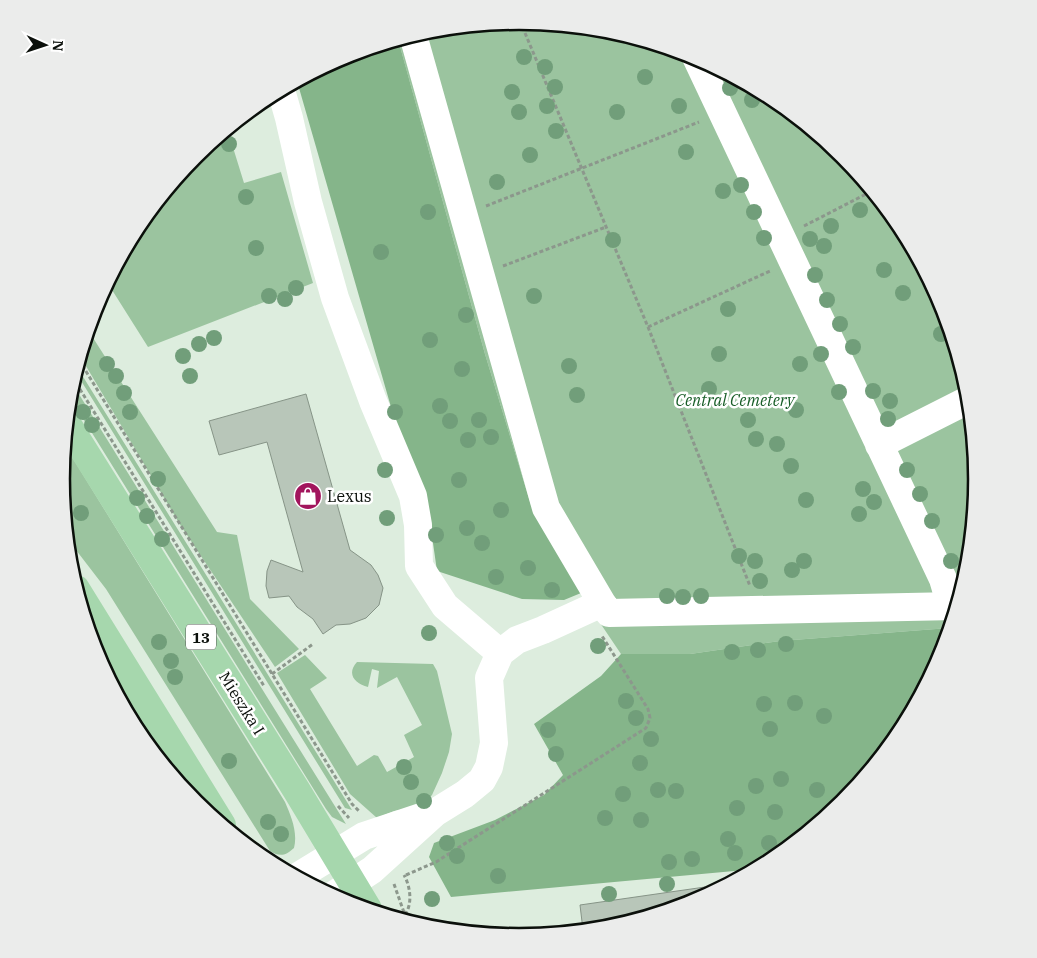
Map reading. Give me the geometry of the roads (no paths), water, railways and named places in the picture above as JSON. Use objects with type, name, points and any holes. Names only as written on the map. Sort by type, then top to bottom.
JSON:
[{"type":"main road","name":"Mieszka I","points":[[72,431],[334,853],[342,890]]},
{"type":"main road","points":[[90,611],[209,804]]},
{"type":"street","points":[[415,42],[546,508],[592,607]]},
{"type":"street","points":[[702,69],[951,599]]},
{"type":"street","points":[[283,97],[308,202],[335,298],[373,401],[413,496],[418,525],[419,566],[445,606],[500,653]]},
{"type":"street","points":[[879,446],[961,404]]},
{"type":"street","points":[[342,890],[372,870],[436,812],[465,794],[482,780],[489,767],[494,743],[489,678],[500,653],[518,640],[592,607],[609,612],[949,606]]},
{"type":"street","points":[[303,873],[364,836],[436,812]]},
{"type":"place","name":"Lexus","points":[[308,496]]},
{"type":"park label","name":"Central Cemetery","points":[[735,400]]}]
